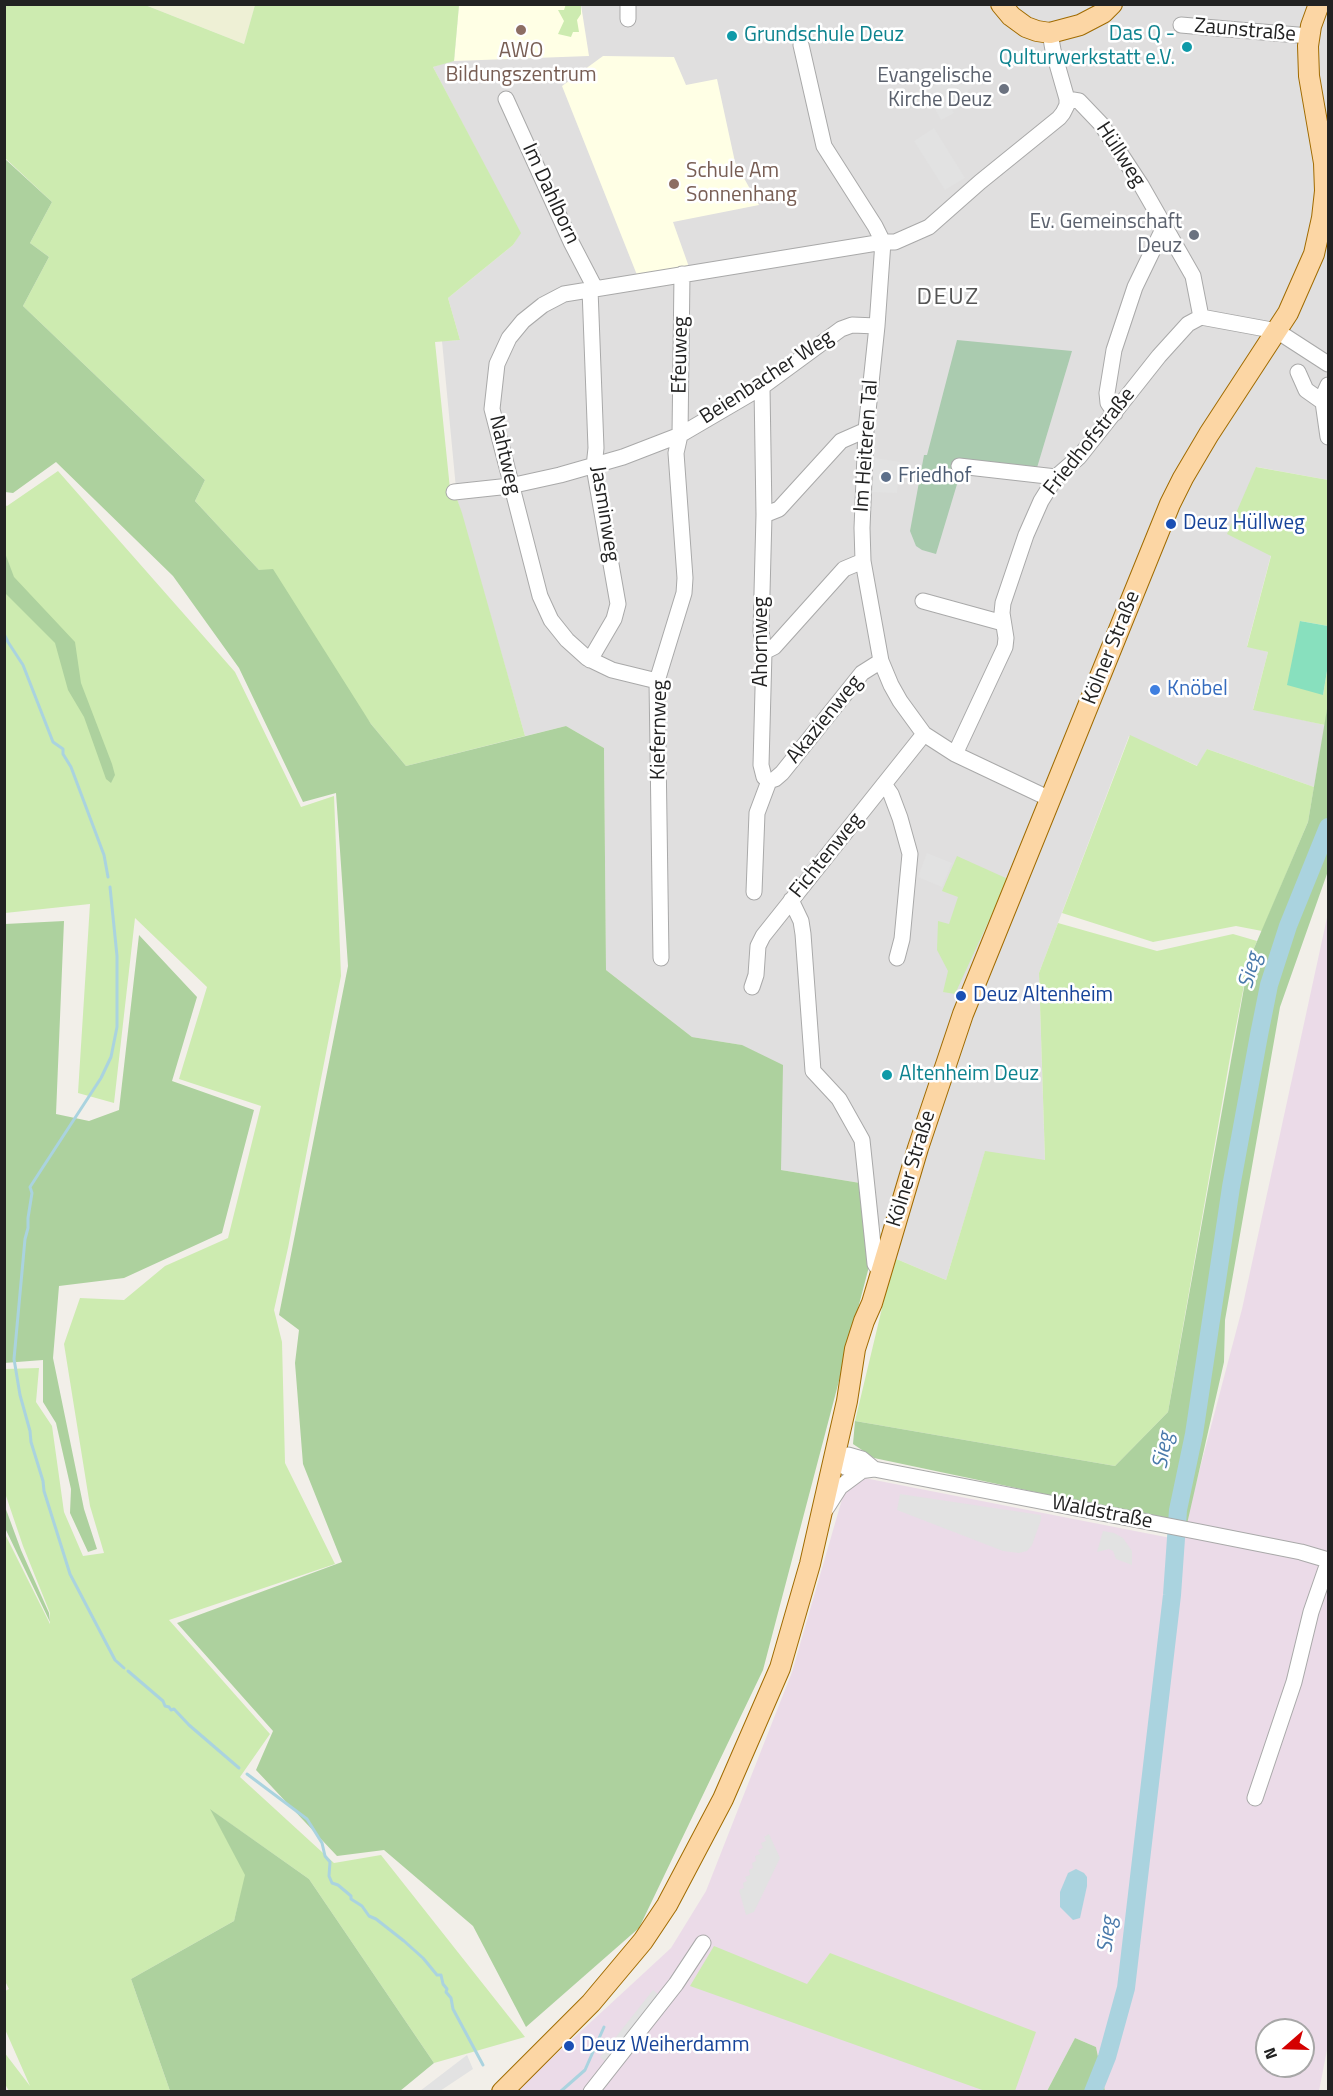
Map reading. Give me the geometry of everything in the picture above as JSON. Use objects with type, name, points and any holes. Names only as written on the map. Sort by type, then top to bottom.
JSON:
[{"type":"main road","points":[[1001,4],[1011,16],[1026,27],[1037,32],[1050,33],[1074,27],[1107,11]]},
{"type":"main road","name":"Kölner Straße","points":[[502,2091],[554,2041],[614,1977],[643,1941],[667,1905],[723,1799],[780,1668],[799,1606],[847,1401],[857,1387],[869,1353],[873,1323],[872,1303],[918,1148],[963,1014],[1179,486],[1209,434],[1277,331],[1296,298],[1309,268],[1322,218],[1325,191],[1324,163],[1308,67],[1309,36],[1319,4]]},
{"type":"street","name":"Zaunstraße","points":[[1181,25],[1309,36]]},
{"type":"street","points":[[883,243],[895,242],[929,227],[1059,118],[1067,105],[1067,99],[1050,33]]},
{"type":"street","points":[[801,45],[824,146],[875,226],[883,243],[877,326]]},
{"type":"street","name":"Im Dahlborn","points":[[506,99],[592,289]]},
{"type":"street","name":"Hüllweg","points":[[1067,99],[1079,101],[1101,124],[1141,185],[1193,276],[1201,317]]},
{"type":"street","points":[[1115,412],[1108,403],[1107,393],[1114,350],[1135,287],[1164,227]]},
{"type":"street","name":"Nahtweg","points":[[657,681],[612,670],[590,660],[567,640],[551,620],[540,596],[492,409],[497,364],[509,338],[523,321],[543,305],[564,294],[883,243]]},
{"type":"street","name":"Efeuweg","points":[[680,435],[682,274]]},
{"type":"street","name":"Jasminweg","points":[[590,660],[614,620],[618,604],[594,466],[596,448],[592,289]]},
{"type":"street","points":[[1201,317],[1277,331],[1329,364]]},
{"type":"street","name":"Friedhofstraße","points":[[955,754],[1005,647],[1003,603],[1026,535],[1041,501],[1056,477],[1079,457],[1159,356],[1188,324],[1201,317]]},
{"type":"street","name":"Beienbacher Weg","points":[[454,492],[510,486],[594,466],[680,435],[762,387],[841,329],[852,325],[877,326]]},
{"type":"street","name":"Im Heiteren Tal","points":[[877,326],[866,430],[862,504],[863,561],[881,661],[900,701],[924,734],[955,754],[1050,799]]},
{"type":"street","points":[[1298,372],[1306,390],[1323,402]]},
{"type":"street","points":[[1329,385],[1323,402],[1329,437]]},
{"type":"street","name":"Ahornweg","points":[[762,387],[764,515],[761,631],[764,652],[761,765],[764,777],[769,781]]},
{"type":"street","points":[[764,515],[779,509],[841,441],[866,430]]},
{"type":"street","name":"Kiefernweg","points":[[661,958],[657,681],[684,594],[686,578],[676,453],[680,435]]},
{"type":"street","points":[[959,466],[1056,477]]},
{"type":"street","points":[[764,652],[774,647],[844,569],[863,561]]},
{"type":"street","points":[[922,601],[1003,623]]},
{"type":"street","name":"Akazienweg","points":[[769,781],[782,773],[862,673],[881,661]]},
{"type":"street","name":"Fichtenweg","points":[[752,987],[756,975],[758,946],[763,936],[924,734]]},
{"type":"street","points":[[754,892],[757,813],[769,781]]},
{"type":"street","points":[[884,784],[891,794],[900,818],[910,854],[902,939],[897,958]]},
{"type":"street","points":[[791,900],[801,921],[803,934],[813,1071],[839,1099],[862,1140],[874,1264],[881,1274]]},
{"type":"street","name":"Waldstraße","points":[[834,1459],[848,1455],[862,1459],[868,1470],[1185,1529],[1301,1552],[1329,1561],[1311,1612],[1294,1683],[1255,1798]]},
{"type":"street","points":[[820,1520],[840,1487],[868,1470]]},
{"type":"street","points":[[591,2091],[676,1984],[703,1942]]},
{"type":"shaded area","points":[[145,5],[255,5],[244,44]]},
{"type":"shaded area","points":[[459,5],[1328,5],[1328,480],[1257,467],[1271,555],[1247,646],[1268,652],[1253,709],[1325,725],[1314,787],[1207,749],[1198,766],[1129,736],[1039,973],[1045,1161],[985,1152],[946,1280],[894,1258],[860,1183],[781,1170],[742,1045],[692,1037],[606,970],[604,748],[566,726],[525,736],[457,499],[442,341],[460,340],[448,298],[513,245],[520,233],[433,67],[454,60]]},
{"type":"shaded area","name":"AWO Bildungszentrum","points":[[459,5],[581,5],[589,56],[454,61]]},
{"type":"shaded area","name":"Schule Am Sonnenhang","points":[[603,56],[674,57],[686,85],[717,79],[735,162],[759,205],[673,222],[689,267],[637,275],[562,86]]},
{"type":"shaded area","points":[[966,74],[973,87],[967,91],[970,97],[951,108],[954,113],[941,120],[925,91],[951,77],[953,82]]},
{"type":"shaded area","points":[[934,128],[965,178],[945,190],[914,141]]},
{"type":"shaded area","points":[[957,340],[1072,351],[1036,471],[964,461],[936,554],[916,546],[910,531],[924,455],[927,455]]},
{"type":"shaded area","name":"Friedhof","points":[[875,458],[900,462],[897,493],[872,492]]},
{"type":"shaded area","points":[[927,853],[952,863],[942,887],[918,877]]},
{"type":"shaded area","points":[[1328,913],[1328,2045],[1319,2091],[1105,2091],[1096,2047],[1075,2038],[1047,2091],[515,2092],[671,1948],[706,1891],[792,1672],[849,1475],[1181,1540],[1242,1309]]},
{"type":"shaded area","points":[[900,1494],[1041,1515],[1041,1520],[1032,1545],[1027,1551],[1019,1553],[1003,1551],[897,1510]]},
{"type":"shaded area","points":[[1103,1531],[1123,1538],[1132,1551],[1132,1565],[1116,1559],[1113,1551],[1109,1549],[1097,1552]]},
{"type":"shaded area","points":[[769,1834],[780,1858],[754,1912],[746,1915],[739,1890],[744,1888],[743,1883],[747,1881],[745,1877],[750,1875],[749,1870],[753,1868],[752,1863],[756,1861],[755,1856],[760,1854],[758,1850],[763,1848],[761,1843],[766,1841],[764,1837]]},
{"type":"shaded area","points":[[653,1990],[660,1996],[607,2063],[600,2057]]},
{"type":"shaded area","points":[[467,2055],[473,2069],[440,2091],[420,2091]]},
{"type":"green space","points":[[566,4],[581,5],[581,14],[577,20],[579,32],[573,32],[571,37],[558,34],[564,21],[558,10],[564,10]]},
{"type":"green space","points":[[4,5],[145,5],[244,44],[255,5],[459,5],[454,61],[433,67],[521,233],[513,245],[448,298],[460,340],[435,342],[450,489],[462,513],[525,736],[406,766],[371,724],[259,570],[195,501],[205,480],[23,306],[49,257],[30,243],[52,202],[5,158]]},
{"type":"green space","points":[[4,158],[52,202],[30,243],[49,257],[23,306],[205,480],[195,501],[259,570],[273,569],[371,724],[406,766],[566,726],[604,748],[606,970],[692,1037],[742,1045],[783,1065],[781,1170],[860,1183],[871,1259],[763,1670],[639,1928],[526,2027],[473,1926],[384,1850],[337,1856],[256,1770],[273,1731],[177,1623],[342,1562],[303,1464],[295,1363],[299,1330],[279,1315],[348,966],[336,793],[303,802],[239,668],[173,576],[56,462],[13,493],[5,492]]},
{"type":"green space","points":[[1256,467],[1328,480],[1328,626],[1300,621],[1323,695],[1328,665],[1328,703],[1325,725],[1253,710],[1268,652],[1247,647],[1271,556],[1227,534]]},
{"type":"green space","points":[[58,471],[235,672],[301,807],[334,796],[341,976],[274,1310],[282,1342],[285,1463],[335,1564],[169,1620],[270,1734],[240,1777],[334,1863],[381,1855],[525,2037],[434,2063],[309,1879],[211,1810],[246,1875],[234,1921],[131,1979],[170,2091],[9,2091],[5,2084],[4,2052],[30,2086],[4,2027],[5,1991],[9,1989],[4,1979],[5,1534],[50,1624],[50,1613],[5,1493],[5,1369],[39,1368],[36,1402],[52,1426],[64,1512],[83,1556],[104,1553],[90,1506],[64,1344],[80,1298],[124,1300],[165,1266],[228,1238],[261,1106],[179,1079],[207,987],[135,918],[114,1103],[78,1093],[90,904],[5,913],[5,505],[7,506]]},
{"type":"green space","points":[[5,553],[14,577],[75,642],[81,683],[115,775],[111,783],[106,779],[84,717],[68,690],[55,643],[5,593]]},
{"type":"green space","points":[[1300,621],[1328,626],[1328,665],[1323,695],[1287,685]]},
{"type":"green space","points":[[1328,703],[1328,871],[1280,1007],[1225,1320],[1224,1362],[1187,1524],[874,1458],[853,1444],[855,1421],[1115,1466],[1168,1412],[1249,960],[1308,822]]},
{"type":"green space","points":[[1130,735],[1197,766],[1207,749],[1314,787],[1308,822],[1262,931],[1236,926],[1153,942],[1062,913]]},
{"type":"green space","points":[[957,856],[1008,879],[955,994],[943,992],[948,971],[937,950],[938,921],[949,924],[958,897],[942,891]]},
{"type":"green space","points":[[64,921],[56,1114],[89,1121],[119,1110],[139,935],[197,997],[172,1081],[254,1110],[222,1233],[124,1278],[59,1286],[53,1358],[84,1509],[97,1549],[88,1552],[70,1513],[71,1489],[56,1423],[43,1402],[43,1360],[4,1363],[5,924]]},
{"type":"green space","points":[[1058,923],[1157,951],[1233,934],[1257,941],[1249,960],[1231,1052],[1168,1412],[1115,1466],[855,1421],[894,1258],[946,1280],[985,1151],[1045,1160],[1039,973]]},
{"type":"green space","points":[[4,1504],[21,1550],[49,1613],[50,1622],[5,1528]]},
{"type":"green space","points":[[210,1809],[309,1879],[434,2063],[400,2091],[170,2091],[131,1979],[234,1921],[245,1875]]},
{"type":"green space","points":[[714,1946],[807,1984],[830,1953],[1036,2032],[1015,2091],[985,2091],[690,1986]]},
{"type":"green space","points":[[1075,2038],[1096,2047],[1105,2091],[1047,2091]]},
{"type":"water","points":[[1076,1869],[1087,1877],[1087,1886],[1080,1918],[1073,1920],[1060,1907],[1060,1892],[1068,1873]]},
{"type":"waterway","points":[[4,634],[23,665],[53,742],[63,749],[63,754],[71,767],[104,855],[108,877]]},
{"type":"waterway","name":"Sieg","points":[[1093,2092],[1107,2057],[1126,1988],[1172,1595],[1178,1510],[1194,1434],[1231,1187],[1259,1035],[1269,985],[1288,926],[1328,827]]},
{"type":"waterway","points":[[110,887],[117,956],[117,1027],[111,1057],[101,1078],[30,1187],[32,1193],[25,1239],[14,1359],[31,1442],[70,1574],[115,1660],[124,1668]]},
{"type":"waterway","points":[[128,1671],[163,1701],[165,1706],[171,1710],[174,1709],[239,1768]]},
{"type":"waterway","points":[[247,1774],[307,1819],[322,1843],[325,1856],[330,1862],[329,1876],[332,1883],[351,1896],[351,1899],[362,1906],[369,1916],[404,1941],[437,1975],[441,1975],[453,2009],[483,2065]]},
{"type":"waterway","points":[[560,2092],[585,2070],[604,2027]]},
{"type":"place","name":"AWO Bildungszentrum","points":[[521,30]]},
{"type":"place","name":"Grundschule Deuz","points":[[732,36]]},
{"type":"place","name":"Das Q - Qulturwerkstatt e.V.","points":[[1187,47]]},
{"type":"place","name":"Evangelische Kirche Deuz","points":[[1004,89]]},
{"type":"place","name":"Schule Am Sonnenhang","points":[[674,184]]},
{"type":"place","name":"Ev. Gemeinschaft Deuz","points":[[1194,235]]},
{"type":"place","name":"Friedhof","points":[[886,477]]},
{"type":"place","name":"Deuz Hüllweg","points":[[1171,524]]},
{"type":"place","name":"Knöbel","points":[[1155,690]]},
{"type":"place","name":"Deuz Altenheim","points":[[961,996]]},
{"type":"place","name":"Altenheim Deuz","points":[[887,1075]]},
{"type":"place","name":"Deuz Weiherdamm","points":[[569,2046]]},
{"type":"district","name":"DEUZ","points":[[948,298]]}]
